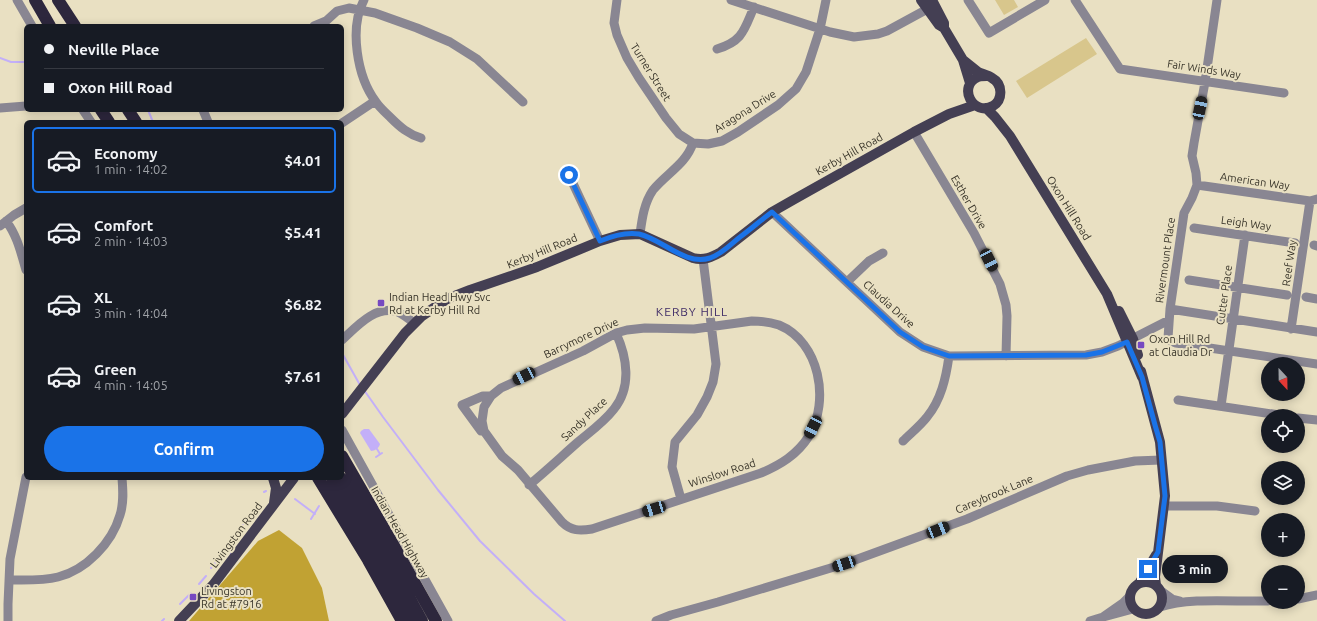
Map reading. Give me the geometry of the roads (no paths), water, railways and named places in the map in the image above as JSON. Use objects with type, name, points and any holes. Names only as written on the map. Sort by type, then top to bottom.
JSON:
[{"type":"highway","points":[[35,0],[49,24]]},
{"type":"highway","points":[[58,0],[74,24]]},
{"type":"highway","name":"Indian Head Highway","points":[[344,459],[436,621]]},
{"type":"highway","points":[[319,480],[368,560],[402,621]]},
{"type":"highway","points":[[333,480],[413,621]]},
{"type":"highway","points":[[343,480],[422,621]]},
{"type":"main road","points":[[921,0],[931,5],[944,22],[944,28],[963,60],[970,83]]},
{"type":"main road","points":[[963,60],[977,71],[987,76],[997,81],[1000,86],[1000,97],[997,102],[986,108],[974,105],[968,95],[968,89],[970,83],[977,77],[987,76]]},
{"type":"main road","name":"Kerby Hill Road","points":[[949,114],[968,95]]},
{"type":"main road","name":"Oxon Hill Road","points":[[1000,97],[1000,112],[1010,136]]},
{"type":"main road","name":"Kerby Hill Road","points":[[344,411],[414,323],[432,308],[447,299],[537,268],[600,241],[620,235],[640,234],[687,256],[697,259],[712,257],[721,252],[772,212],[826,180],[949,114],[974,105]]},
{"type":"main road","name":"Oxon Hill Road","points":[[986,108],[1010,136],[1107,294],[1124,318],[1160,442],[1165,496],[1154,577],[1158,588]]},
{"type":"main road","points":[[273,506],[276,488],[274,480]]},
{"type":"main road","name":"Livingston Road","points":[[179,621],[213,585],[292,480]]},
{"type":"main road","name":"Oxon Hill Road","points":[[1140,582],[1158,552]]},
{"type":"main road","points":[[1152,621],[1158,609],[1162,596],[1158,588],[1149,582],[1140,582],[1135,585],[1129,597],[1131,606],[1139,615],[1152,613],[1158,609]]},
{"type":"street","points":[[17,0],[31,24]]},
{"type":"street","points":[[364,0],[359,9],[356,41],[357,58],[365,80],[375,101],[404,130],[421,138]]},
{"type":"street","name":"Turner Street","points":[[617,0],[615,28],[618,40],[627,58],[671,125],[684,139],[693,143]]},
{"type":"street","points":[[731,0],[820,29],[854,37],[878,34],[897,27],[931,5]]},
{"type":"street","name":"Aragona Drive","points":[[693,143],[712,144],[723,140],[744,128],[786,99],[796,89],[806,72],[820,29],[826,0]]},
{"type":"street","points":[[968,0],[989,33],[1045,0]]},
{"type":"street","name":"Fair Winds Way","points":[[1075,0],[1120,68],[1284,93]]},
{"type":"street","points":[[1197,185],[1192,156],[1217,0]]},
{"type":"street","points":[[319,24],[326,21],[337,10],[347,8],[375,13],[417,28],[456,45],[487,67],[523,102]]},
{"type":"street","points":[[717,49],[726,46],[739,38],[754,8]]},
{"type":"street","points":[[344,123],[375,101]]},
{"type":"street","points":[[0,108],[24,106]]},
{"type":"street","name":"Esther Drive","points":[[914,132],[985,253],[1000,284],[1006,305],[1006,356]]},
{"type":"street","points":[[640,234],[644,210],[649,197],[658,184],[680,165],[690,151],[693,143]]},
{"type":"street","points":[[569,175],[600,241]]},
{"type":"street","name":"American Way","points":[[1197,185],[1315,202]]},
{"type":"street","name":"Rivermount Place","points":[[1197,185],[1184,213],[1170,308],[1168,338],[1176,344],[1229,351]]},
{"type":"street","name":"Reef Way","points":[[1292,328],[1315,202]]},
{"type":"street","points":[[24,209],[3,224],[13,230],[24,262]]},
{"type":"street","name":"Claudia Drive","points":[[772,212],[904,335],[923,347],[949,356],[1093,354],[1109,350],[1130,341],[1169,320]]},
{"type":"street","name":"Leigh Way","points":[[1194,228],[1295,242]]},
{"type":"street","name":"Cutter Place","points":[[1221,406],[1244,235]]},
{"type":"street","points":[[847,282],[869,261],[883,253]]},
{"type":"street","points":[[681,499],[673,472],[672,463],[675,442],[697,415],[707,396],[713,382],[716,364],[704,259]]},
{"type":"street","points":[[1189,280],[1287,295]]},
{"type":"street","points":[[1306,297],[1317,299]]},
{"type":"street","points":[[1170,308],[1317,332]]},
{"type":"street","points":[[344,338],[373,314],[387,310],[398,312],[414,323]]},
{"type":"street","name":"Winslow Road","points":[[462,405],[481,431],[484,431],[502,456],[518,470],[568,528],[576,530],[592,529],[761,473],[785,461],[796,452],[809,436],[820,403],[819,379],[811,357],[802,344],[787,330],[771,322],[759,321],[712,326]]},
{"type":"street","name":"Barrymore Drive","points":[[484,431],[482,421],[486,401],[501,388],[583,351],[616,334],[634,328],[685,330],[712,326]]},
{"type":"street","name":"Sandy Place","points":[[529,484],[604,421],[618,404],[625,381],[626,362],[616,334]]},
{"type":"street","points":[[1229,351],[1317,364]]},
{"type":"street","points":[[903,441],[927,418],[935,405],[946,376],[949,356]]},
{"type":"street","name":"Barrymore Drive","points":[[462,405],[483,396],[491,396]]},
{"type":"street","points":[[1178,400],[1261,412]]},
{"type":"street","points":[[1305,419],[1316,420]]},
{"type":"street","points":[[344,434],[448,621]]},
{"type":"street","name":"Careybrook Lane","points":[[656,621],[671,615],[844,564],[938,530],[1067,476],[1088,470],[1135,461],[1161,460]]},
{"type":"street","points":[[8,621],[10,559],[25,480]]},
{"type":"street","points":[[9,580],[31,581],[59,577],[79,568],[91,558],[111,535],[119,519],[122,506],[122,480]]},
{"type":"street","points":[[1164,506],[1217,506],[1254,511]]},
{"type":"street","points":[[1158,588],[1172,599],[1185,602]]},
{"type":"street","points":[[1305,598],[1317,595]]},
{"type":"street","points":[[1103,617],[1129,597]]},
{"type":"street","points":[[1158,609],[1169,604],[1185,602],[1261,601]]},
{"type":"street","points":[[1090,621],[1103,617],[1139,615]]},
{"type":"waterway","points":[[0,58],[11,62],[24,62]]},
{"type":"waterway","points":[[149,112],[152,120]]},
{"type":"waterway","points":[[344,357],[360,385]]},
{"type":"waterway","points":[[364,390],[438,490],[480,541],[534,594],[565,621]]},
{"type":"waterway","points":[[377,449],[380,454]]},
{"type":"waterway","points":[[376,457],[382,453]]},
{"type":"waterway","points":[[295,499],[315,514]]},
{"type":"waterway","points":[[311,519],[319,506]]},
{"type":"waterway","points":[[243,525],[253,512]]},
{"type":"waterway","points":[[233,540],[236,535]]},
{"type":"waterway","points":[[211,568],[228,547]]},
{"type":"waterway","points":[[226,549],[231,553]]},
{"type":"waterway","points":[[199,584],[206,576]]},
{"type":"waterway","points":[[180,604],[191,593]]},
{"type":"place","name":"Indian Head Hwy Svc Rd at Kerby Hill Rd","points":[[381,303]]},
{"type":"place","name":"Oxon Hill Rd at Claudia Dr","points":[[1141,345]]},
{"type":"place","name":"Livingston Rd at #7916","points":[[193,597]]},
{"type":"district","name":"KERBY HILL","points":[[692,311]]}]
